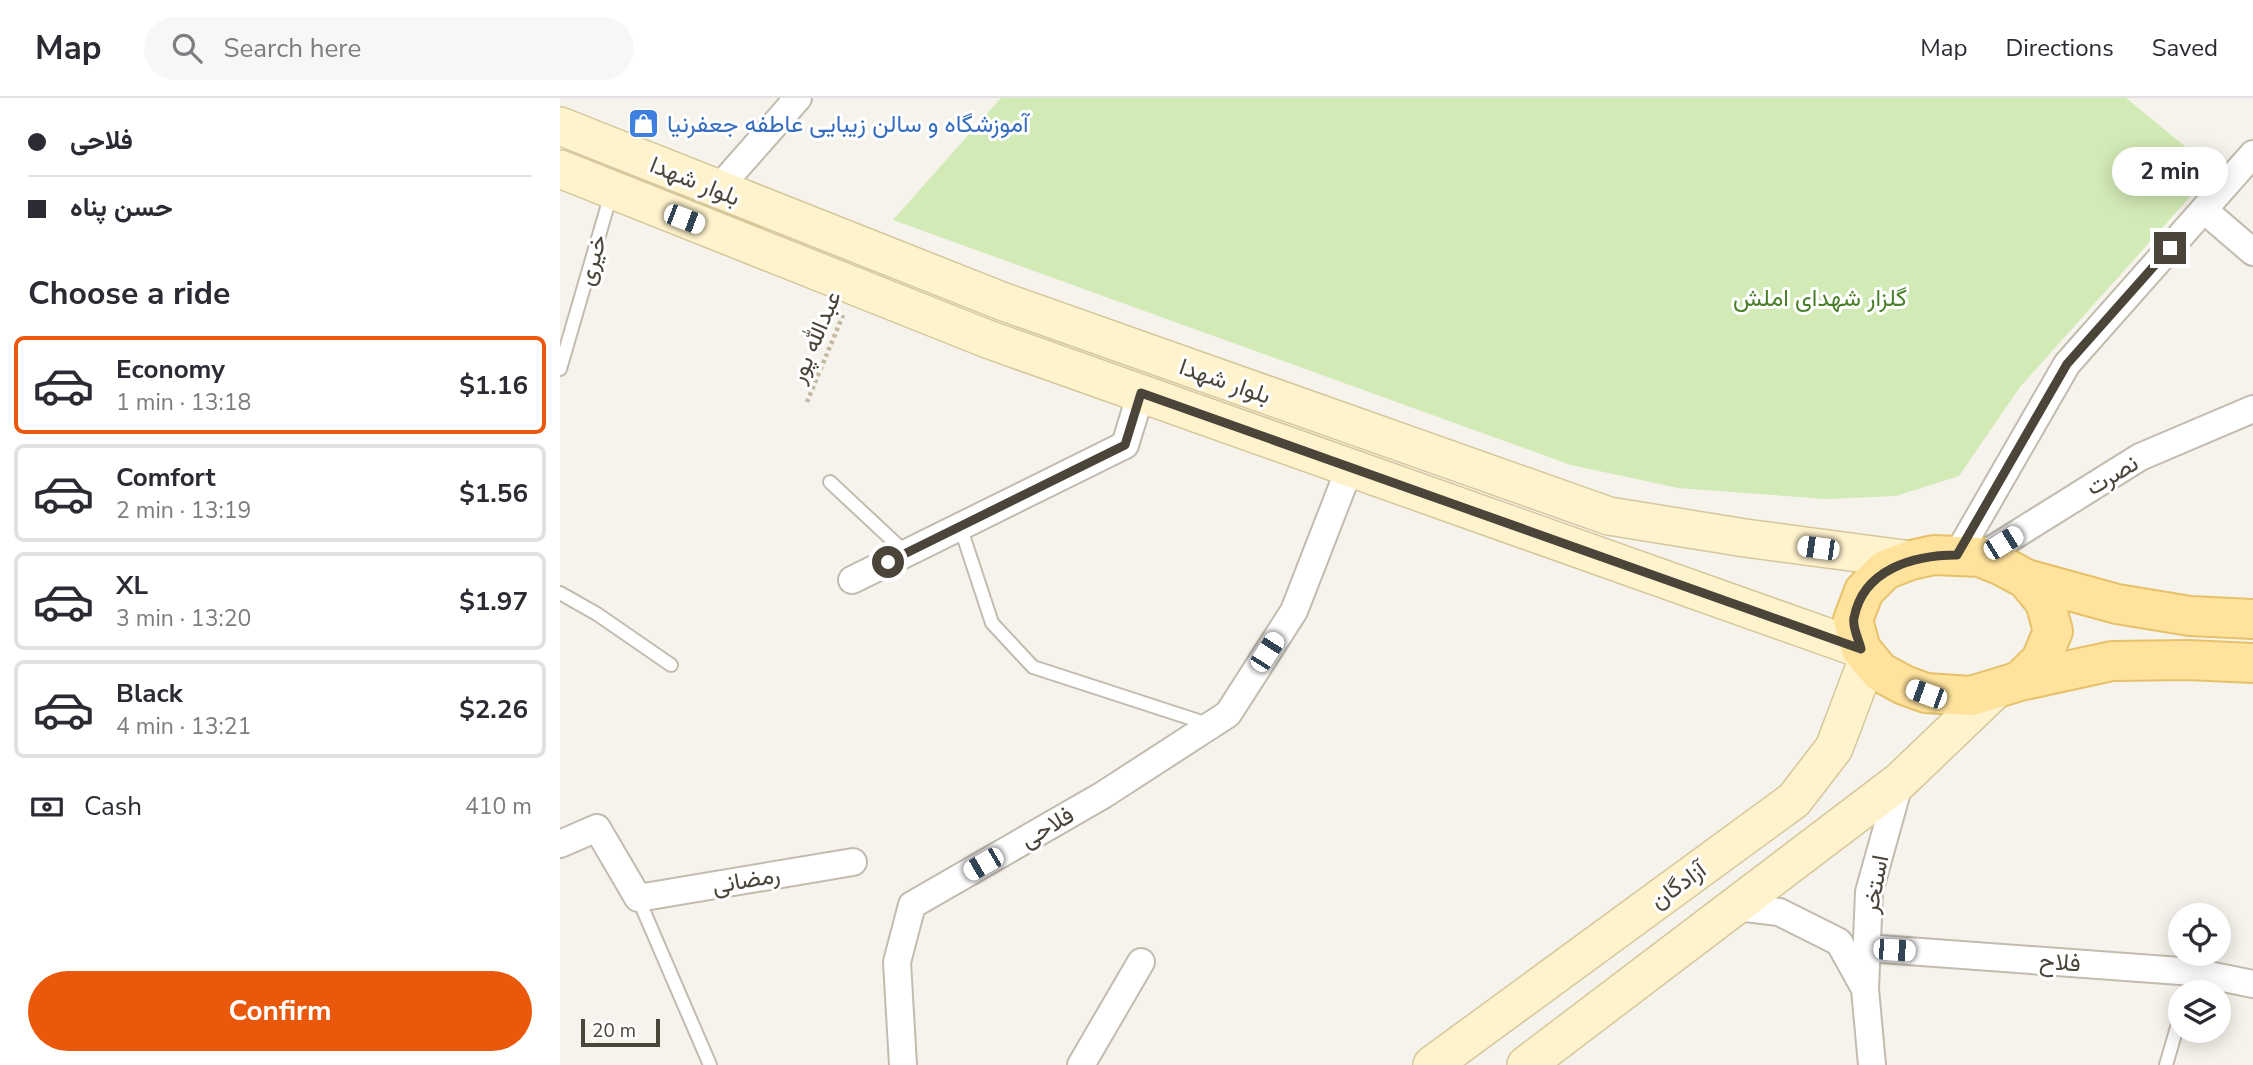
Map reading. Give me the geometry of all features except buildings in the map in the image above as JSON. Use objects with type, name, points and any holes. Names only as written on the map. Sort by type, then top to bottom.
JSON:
[{"type":"main road","name":"بلوار شهدا","points":[[560,126],[1004,302],[1609,516],[1745,538],[1911,560]]},
{"type":"main road","name":"بلوار شهدا","points":[[560,169],[990,340],[1471,510],[1864,654]]},
{"type":"main road","points":[[990,340],[1004,302]]},
{"type":"main road","points":[[1471,510],[1483,472]]},
{"type":"main road","points":[[2253,620],[2190,616],[2117,604],[2026,579],[1968,556],[1934,555],[1885,570],[1864,591],[1853,620],[1864,654],[1880,672],[1926,694],[1972,696],[2007,685],[2112,662],[2188,660],[2253,663]]},
{"type":"main road","points":[[1526,1065],[1900,781],[2007,685],[2041,660],[2053,631],[2045,602],[2026,579]]},
{"type":"main road","name":"آزادگان","points":[[1432,1065],[1794,800],[1834,748],[1864,654]]},
{"type":"street","points":[[717,190],[798,98]]},
{"type":"street","points":[[1968,556],[2067,364],[2253,154]]},
{"type":"street","points":[[2204,210],[2253,252]]},
{"type":"street","points":[[852,580],[1125,445],[1141,393]]},
{"type":"street","name":"نصرت","points":[[1968,556],[2140,457],[2253,409]]},
{"type":"street","name":"فلاحی","points":[[903,1065],[897,962],[912,905],[1103,795],[1228,713],[1294,611],[1350,467]]},
{"type":"street","name":"استخر","points":[[1872,1065],[1865,989],[1869,892],[1900,781]]},
{"type":"street","points":[[560,844],[597,828],[638,898]]},
{"type":"street","name":"رمضانی","points":[[638,898],[853,862]]},
{"type":"street","name":"استخر","points":[[1737,907],[1779,912],[1839,942],[1865,989]]},
{"type":"street","name":"فلاح","points":[[1867,948],[2172,980]]},
{"type":"street","points":[[1081,1065],[1141,962]]},
{"type":"street","name":"فلاح","points":[[2231,983],[2253,984]]},
{"type":"lane","name":"خیری","points":[[560,369],[612,190]]},
{"type":"lane","points":[[830,482],[907,553]]},
{"type":"lane","points":[[960,526],[992,623],[1033,667],[1210,725]]},
{"type":"lane","points":[[560,593],[597,614],[671,665]]},
{"type":"lane","points":[[638,898],[710,1065]]},
{"type":"lane","points":[[2166,1065],[2172,1043]]},
{"type":"path","name":"عبدالله پور","points":[[807,402],[855,286]]},
{"type":"green space","name":"گلزار شهدای املش","points":[[1001,98],[2126,98],[2214,170],[2020,387],[1959,476],[1896,496],[1826,499],[1678,488],[1571,465],[893,220]]},
{"type":"place","name":"آموزشگاه و سالن زیبایی عاطفه جعفرنیا","points":[[644,124]]},
{"type":"route","points":[[888,562],[1125,445],[1141,393],[1861,649],[1853,620],[1864,591],[1885,570],[1934,555],[1957,555],[2067,364],[2170,248]]}]
